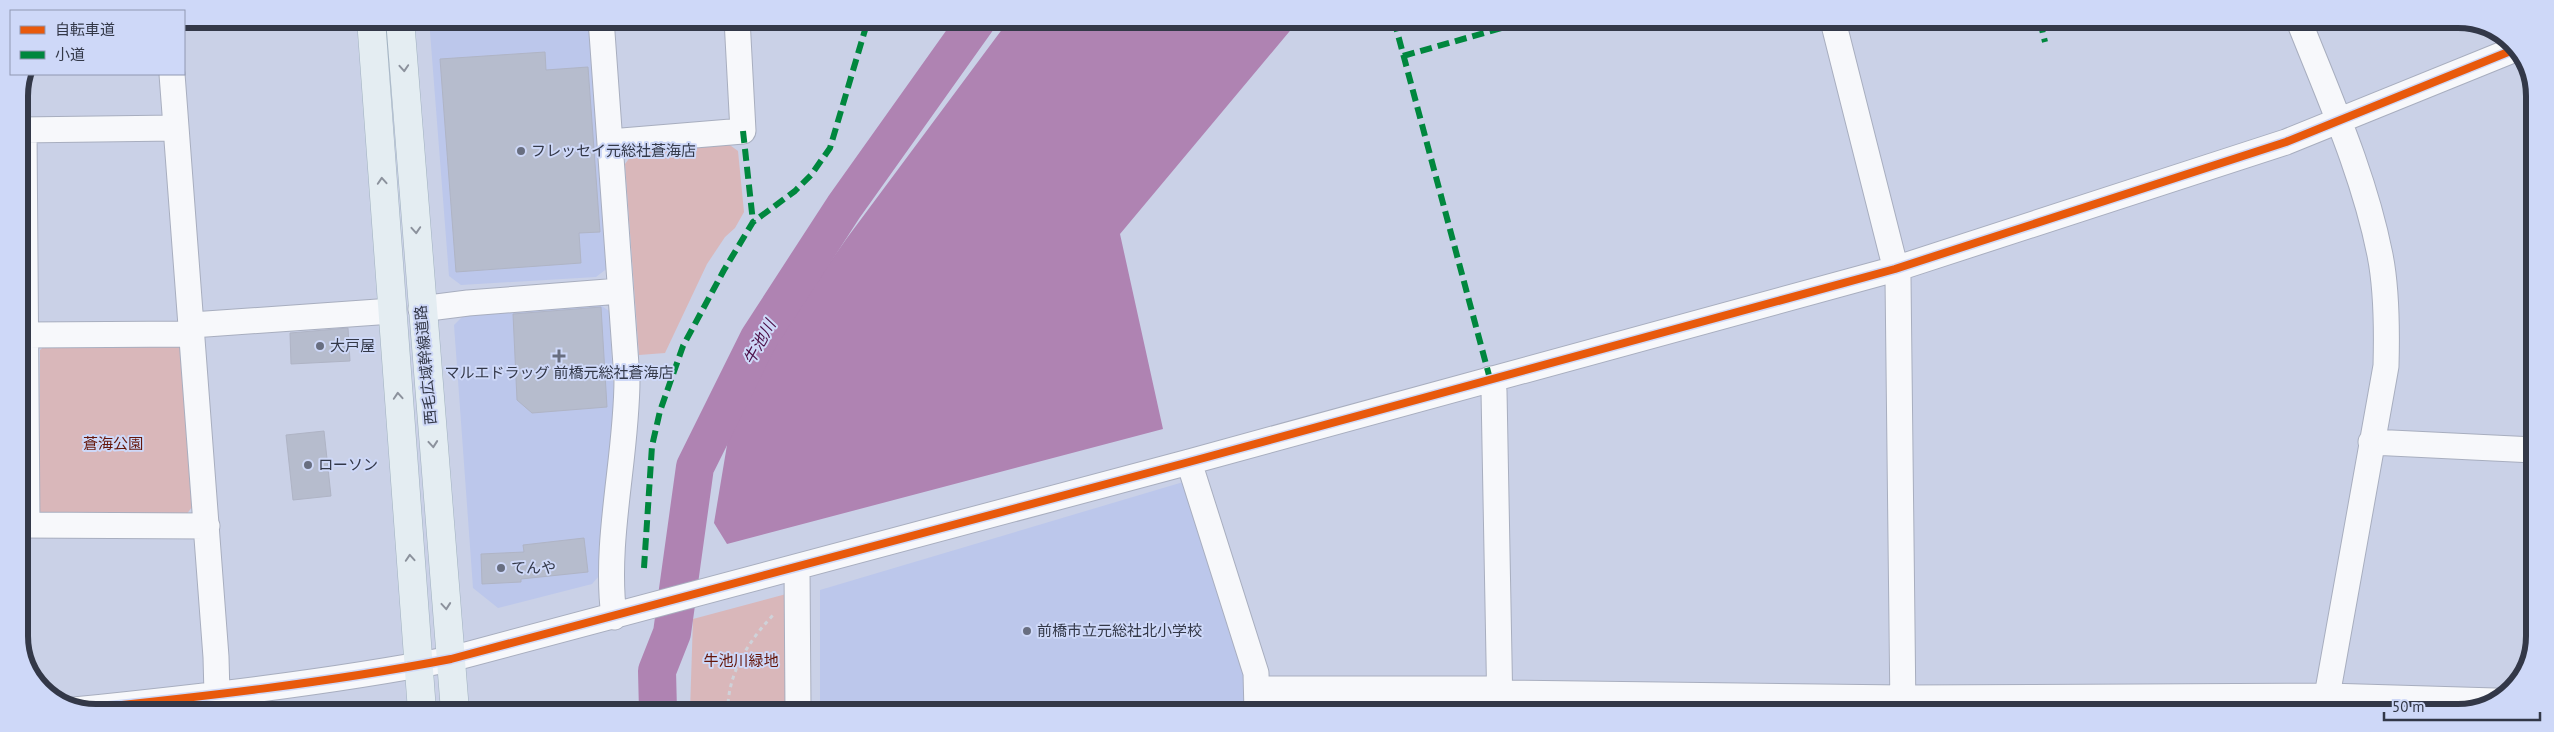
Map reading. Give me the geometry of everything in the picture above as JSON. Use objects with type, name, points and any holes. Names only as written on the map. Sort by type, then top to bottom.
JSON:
[{"type":"main road","name":"西毛広域幹線道路","points":[[371,27],[421,704]]},
{"type":"main road","name":"西毛広域幹線道路","points":[[401,27],[454,704]]},
{"type":"street","points":[[602,27],[628,400],[611,578],[614,617]]},
{"type":"street","points":[[610,142],[743,131],[737,27]]},
{"type":"street","points":[[1835,27],[1898,278],[1903,704]]},
{"type":"street","points":[[2300,27],[2339,120],[2369,210],[2382,269],[2386,366],[2327,704],[2480,701]]},
{"type":"street","points":[[192,704],[217,694],[451,659],[1189,462],[1895,269],[2286,142],[2510,51]]},
{"type":"street","points":[[172,75],[207,526],[217,694]]},
{"type":"street","points":[[27,130],[176,128]]},
{"type":"street","points":[[422,309],[468,303],[620,291]]},
{"type":"street","points":[[27,335],[192,329],[392,311]]},
{"type":"street","points":[[1490,379],[1494,391],[1500,701]]},
{"type":"street","points":[[2372,442],[2526,450]]},
{"type":"street","points":[[1189,462],[1256,673],[1257,701],[1500,701],[1509,693],[1870,704]]},
{"type":"street","points":[[28,525],[207,526]]},
{"type":"street","points":[[797,567],[798,704]]},
{"type":"path","points":[[728,704],[743,654],[758,632],[776,612],[798,609]]},
{"type":"shaded area","name":"フレッセイ元総社蒼海店","points":[[430,27],[591,27],[609,267],[596,277],[461,285],[449,276]]},
{"type":"shaded area","points":[[1004,27],[1293,27],[1120,234],[1163,429],[727,544],[714,523],[729,433],[774,342],[847,238]]},
{"type":"shaded area","points":[[599,304],[609,311],[614,398],[599,576],[592,584],[498,608],[473,588],[454,325],[465,314]]},
{"type":"shaded area","name":"前橋市立元総社北小学校","points":[[1190,480],[1246,672],[1246,704],[820,704],[820,590]]},
{"type":"green space","points":[[727,143],[738,151],[744,212],[735,228],[725,237],[707,264],[665,353],[639,355],[625,164],[633,153]]},
{"type":"green space","name":"蒼海公園","points":[[171,340],[181,349],[192,507],[183,519],[46,518],[39,510],[40,350],[49,342]]},
{"type":"green space","name":"牛池川緑地","points":[[790,593],[791,704],[690,704],[693,619]]},
{"type":"building","name":"フレッセイ元総社蒼海店","points":[[545,52],[546,70],[588,67],[600,232],[579,233],[581,263],[456,272],[440,59]]},
{"type":"building","name":"マルエドラッグ 前橋元総社蒼海店","points":[[601,307],[607,407],[532,413],[517,400],[513,314]]},
{"type":"building","name":"大戸屋","points":[[348,328],[350,361],[291,364],[290,333]]},
{"type":"building","name":"ローソン","points":[[324,431],[331,496],[293,500],[286,435]]},
{"type":"building","points":[[584,538],[588,572],[521,579],[521,582],[482,584],[481,554],[524,552],[523,545]]},
{"type":"waterway","name":"牛池川","points":[[658,704],[657,671],[672,633],[695,467],[759,338],[844,207],[972,27]]},
{"type":"marked path","points":[[644,568],[652,446],[660,411],[683,346],[724,270],[753,222],[795,191],[811,175],[830,148],[866,27]]},
{"type":"marked path","points":[[1396,27],[1490,379]]},
{"type":"marked path","points":[[1403,56],[1505,27]]},
{"type":"marked path","points":[[2041,27],[2045,42]]},
{"type":"marked path","points":[[743,131],[753,222]]},
{"type":"cycle path","points":[[127,704],[310,682],[451,659],[1189,462],[1895,269],[2286,142],[2510,51]]},
{"type":"place","name":"フレッセイ元総社蒼海店","points":[[521,151]]},
{"type":"place","name":"大戸屋","points":[[320,346]]},
{"type":"place","name":"マルエドラッグ 前橋元総社蒼海店","points":[[559,356]]},
{"type":"place","name":"ローソン","points":[[308,465]]},
{"type":"place","name":"てんや","points":[[501,568]]},
{"type":"place","name":"前橋市立元総社北小学校","points":[[1027,631]]}]
